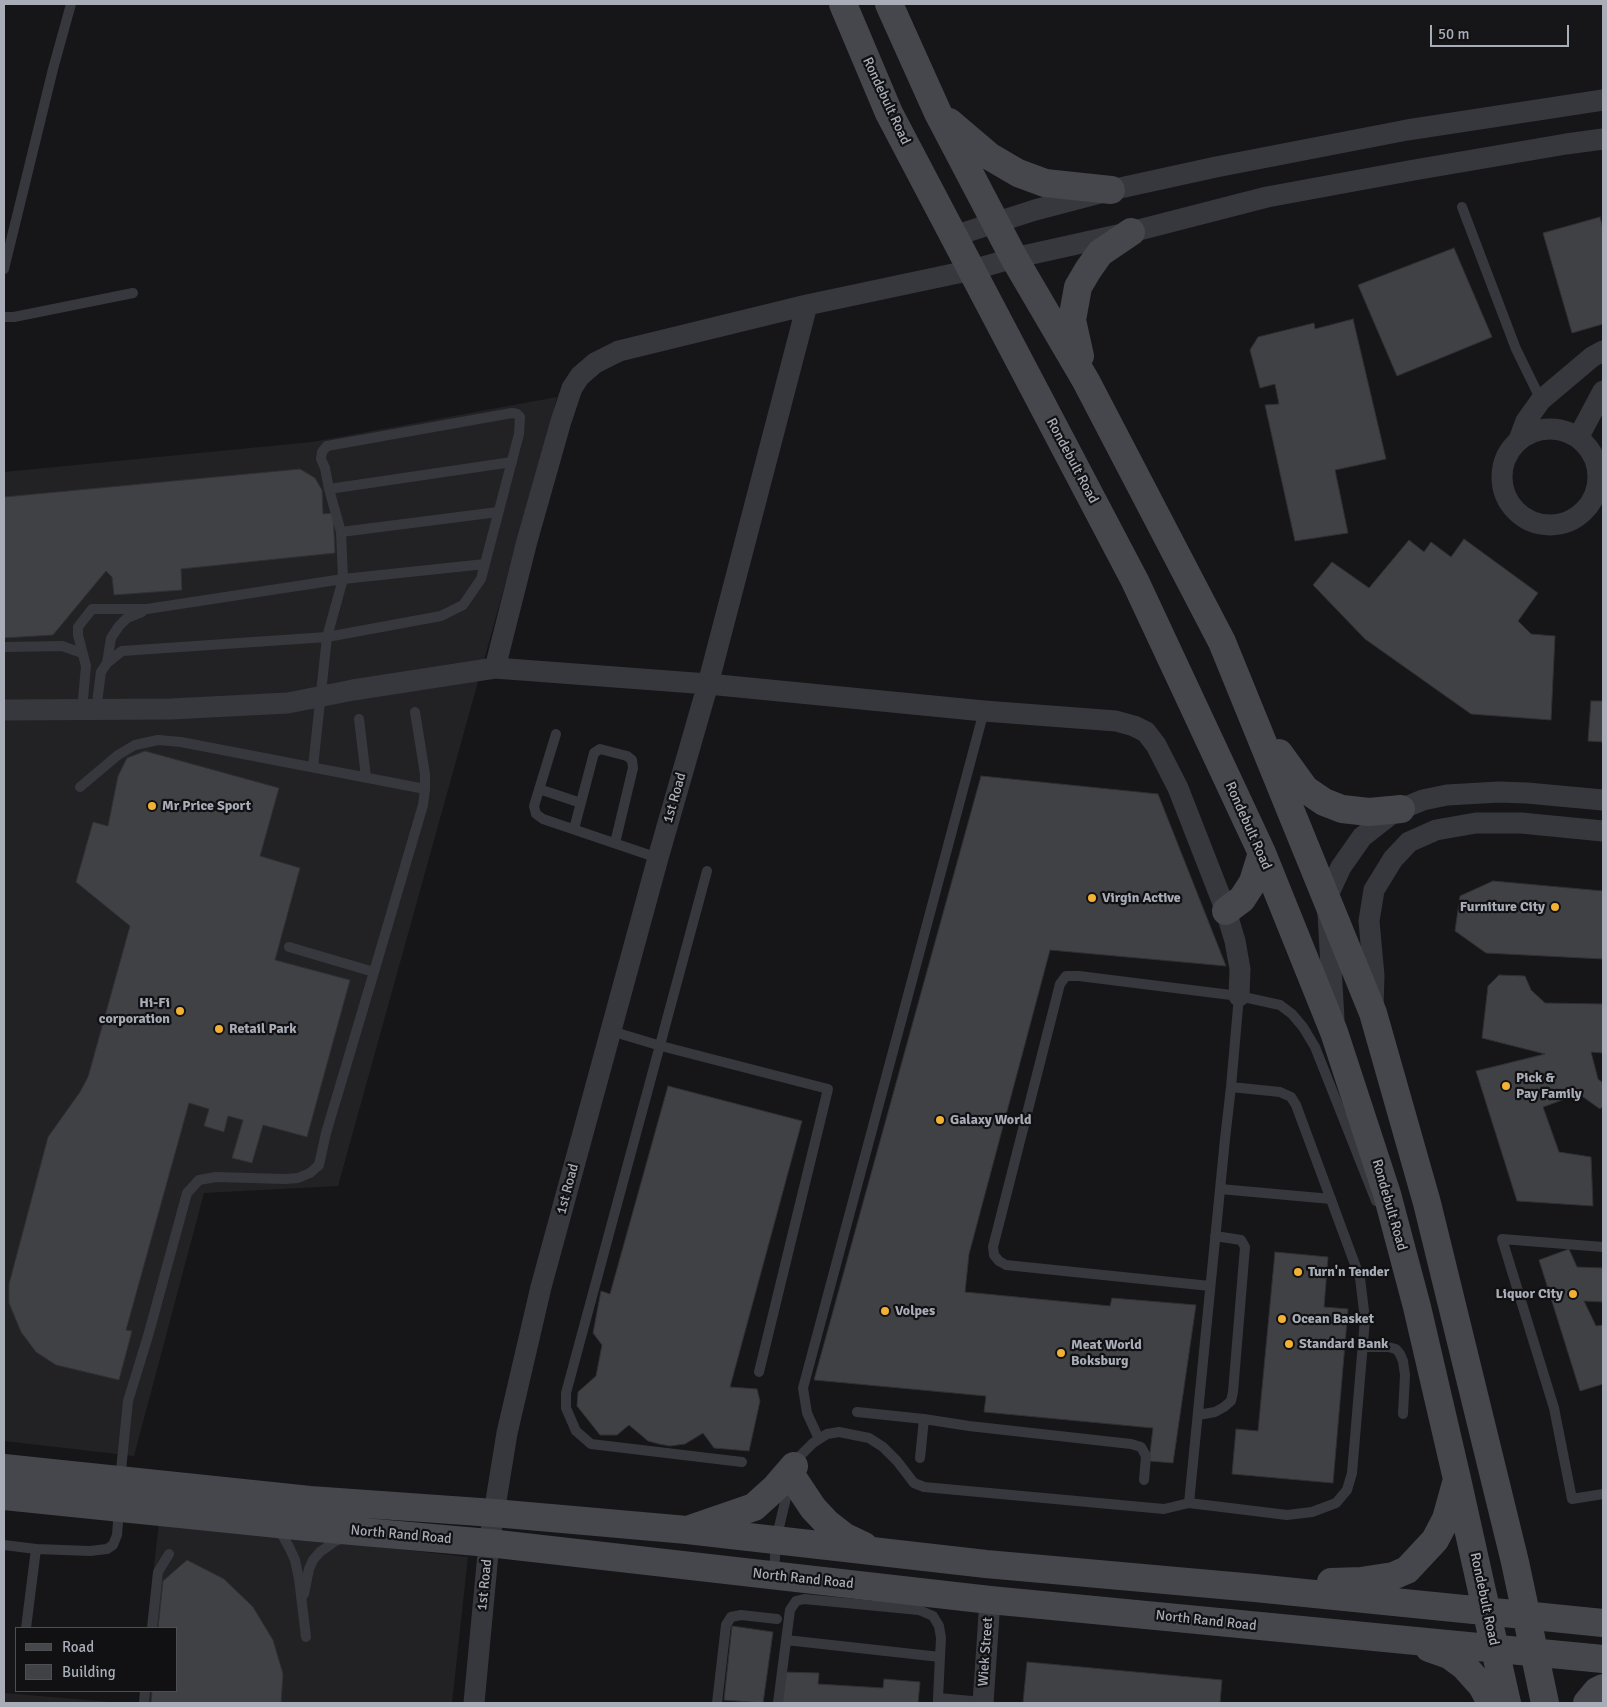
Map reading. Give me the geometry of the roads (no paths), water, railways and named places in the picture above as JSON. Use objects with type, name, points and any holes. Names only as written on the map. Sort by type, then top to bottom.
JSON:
[{"type":"main road","name":"Rondebult Road","points":[[842,4],[889,113],[1135,581],[1262,853],[1334,1032],[1387,1194],[1417,1307],[1507,1703]]},
{"type":"main road","points":[[889,4],[938,113],[1014,258],[1086,381],[1222,642],[1255,719],[1373,1013],[1428,1203],[1527,1615],[1545,1703]]},
{"type":"main road","points":[[938,113],[989,156],[1018,173],[1045,183],[1111,190]]},
{"type":"main road","points":[[1086,381],[1072,320],[1078,287],[1100,253],[1131,232]]},
{"type":"main road","points":[[1255,719],[1305,789],[1324,802],[1342,808],[1369,812],[1401,809]]},
{"type":"main road","points":[[1226,911],[1242,899],[1253,882],[1262,853]]},
{"type":"main road","name":"North Rand Road","points":[[4,1468],[277,1524],[489,1543],[990,1600],[1603,1659]]},
{"type":"main road","points":[[687,1530],[754,1507],[793,1471],[813,1508],[827,1523],[845,1536],[872,1550]]},
{"type":"main road","points":[[1255,1588],[1293,1583],[1361,1581],[1393,1576],[1407,1570],[1435,1540],[1446,1519],[1457,1479]]},
{"type":"main road","name":"North Rand Road","points":[[4,1496],[119,1493],[310,1500],[494,1513],[687,1530],[986,1564],[1255,1588],[1603,1623]]},
{"type":"main road","points":[[1409,1641],[1449,1656],[1464,1666],[1482,1686],[1491,1703]]},
{"type":"main road","points":[[1587,1703],[1603,1688]]},
{"type":"street","points":[[954,236],[996,222],[1111,190],[1407,130],[1603,100]]},
{"type":"street","points":[[495,668],[527,541],[572,388],[580,376],[595,363],[619,351],[807,305],[972,270],[1014,258],[1131,232],[1267,197],[1557,145],[1603,139]]},
{"type":"street","name":"1st Road","points":[[474,1703],[489,1543],[507,1432],[539,1297],[658,858],[708,684],[807,305]]},
{"type":"street","points":[[1519,440],[1526,421],[1541,400],[1592,357],[1603,351]]},
{"type":"street","points":[[1578,438],[1603,390]]},
{"type":"street","points":[[1554,429],[1578,438],[1588,448],[1595,461],[1598,476],[1596,490],[1589,504],[1579,515],[1566,522],[1552,525],[1537,523],[1524,517],[1512,507],[1505,494],[1502,480],[1503,465],[1509,451],[1519,440],[1530,433],[1542,430],[1554,429]]},
{"type":"street","points":[[4,710],[223,707],[288,703],[495,668],[708,684],[984,711],[1116,721],[1134,726],[1146,732],[1156,745],[1178,788],[1226,911],[1235,941],[1240,969],[1239,996]]},
{"type":"street","points":[[1334,1032],[1327,897],[1341,867],[1362,836],[1401,809],[1447,795],[1528,793],[1603,800]]},
{"type":"street","points":[[1373,1013],[1374,976],[1369,922],[1374,890],[1393,859],[1409,842],[1436,830],[1476,823],[1521,823],[1603,831]]},
{"type":"street","name":"Wiek Street","points":[[983,1703],[990,1600]]},
{"type":"lane","points":[[4,269],[70,4]]},
{"type":"lane","points":[[1462,207],[1516,349],[1541,400]]},
{"type":"lane","points":[[4,317],[133,293]]},
{"type":"lane","points":[[89,710],[101,672],[107,663],[122,651],[327,638],[441,616],[463,606],[481,579],[519,434],[520,417],[512,413],[328,446],[322,452],[320,459],[325,468],[341,532],[343,579],[327,638],[313,767]]},
{"type":"lane","points":[[329,489],[512,462]]},
{"type":"lane","points":[[341,532],[498,512]]},
{"type":"lane","points":[[89,710],[86,666],[78,635],[78,626],[92,610],[147,609],[343,579],[485,564]]},
{"type":"lane","points":[[107,663],[111,638],[118,626],[127,618],[147,609]]},
{"type":"lane","points":[[4,647],[62,646],[82,653]]},
{"type":"lane","points":[[819,1439],[807,1413],[803,1388],[984,711]]},
{"type":"lane","points":[[4,1545],[90,1551],[107,1549],[113,1545],[117,1535],[128,1402],[187,1193],[199,1180],[216,1177],[298,1178],[310,1173],[319,1164],[326,1133],[423,805],[426,788],[425,774],[415,712]]},
{"type":"lane","points":[[359,719],[366,777]]},
{"type":"lane","points":[[556,734],[534,806],[536,814],[543,819],[658,858]]},
{"type":"lane","points":[[80,787],[118,754],[136,745],[158,740],[180,742],[426,788]]},
{"type":"lane","points":[[574,829],[594,753],[600,749],[606,749],[627,756],[632,760],[633,768],[615,843]]},
{"type":"lane","points":[[539,789],[581,803]]},
{"type":"lane","points":[[707,871],[566,1393],[566,1408],[576,1431],[591,1444],[742,1462]]},
{"type":"lane","points":[[289,948],[374,972]]},
{"type":"lane","points":[[1210,1286],[1006,1265],[999,1261],[994,1254],[993,1247],[1060,984],[1066,976],[1239,996],[1280,1006],[1292,1014],[1303,1027],[1315,1048],[1417,1307]]},
{"type":"lane","points":[[1189,1503],[1239,996]]},
{"type":"lane","points":[[611,1031],[660,1046],[828,1090],[759,1372]]},
{"type":"lane","points":[[774,1575],[776,1540],[793,1471],[800,1456],[819,1439],[827,1434],[839,1432],[869,1438],[883,1446],[898,1461],[914,1483],[924,1487],[1164,1509],[1189,1503],[1287,1515],[1312,1512],[1336,1503],[1347,1490],[1352,1473],[1366,1319],[1360,1278],[1296,1105],[1291,1097],[1280,1092],[1231,1087]]},
{"type":"lane","points":[[1220,1189],[1331,1199]]},
{"type":"lane","points":[[1198,1415],[1215,1412],[1224,1408],[1231,1401],[1233,1392],[1246,1246],[1241,1240],[1215,1236]]},
{"type":"lane","points":[[1603,1247],[1502,1239],[1554,1408],[1572,1499],[1603,1494]]},
{"type":"lane","points":[[1363,1347],[1388,1347],[1396,1349],[1400,1354],[1405,1375],[1403,1414]]},
{"type":"lane","points":[[857,1412],[1132,1444],[1141,1447],[1146,1456],[1144,1480]]},
{"type":"lane","points":[[920,1458],[924,1419]]},
{"type":"lane","points":[[277,1524],[295,1560],[306,1637]]},
{"type":"lane","points":[[302,1605],[309,1569],[313,1560],[320,1552],[334,1542],[357,1532]]},
{"type":"lane","points":[[26,1627],[36,1548]]},
{"type":"lane","points":[[152,1627],[158,1572],[169,1554]]},
{"type":"lane","points":[[778,1703],[790,1610],[796,1601],[804,1599],[919,1610],[933,1616],[938,1626],[940,1638],[938,1701],[983,1703]]},
{"type":"lane","points":[[717,1703],[726,1625],[730,1617],[741,1614],[777,1619]]},
{"type":"lane","points":[[786,1640],[940,1657]]},
{"type":"place","name":"Mr Price Sport","points":[[152,806]]},
{"type":"place","name":"Virgin Active","points":[[1092,898]]},
{"type":"place","name":"Furniture City","points":[[1555,907]]},
{"type":"place","name":"Hi-Fi corporation","points":[[180,1011]]},
{"type":"place","name":"Retail Park","points":[[219,1029]]},
{"type":"place","name":"Pick & Pay Family","points":[[1506,1086]]},
{"type":"place","name":"Galaxy World","points":[[940,1120]]},
{"type":"place","name":"Turn'n Tender","points":[[1298,1272]]},
{"type":"place","name":"Liquor City","points":[[1573,1294]]},
{"type":"place","name":"Volpes","points":[[885,1311]]},
{"type":"place","name":"Ocean Basket","points":[[1282,1319]]},
{"type":"place","name":"Standard Bank","points":[[1289,1344]]},
{"type":"place","name":"Meat World Boksburg","points":[[1061,1353]]}]
